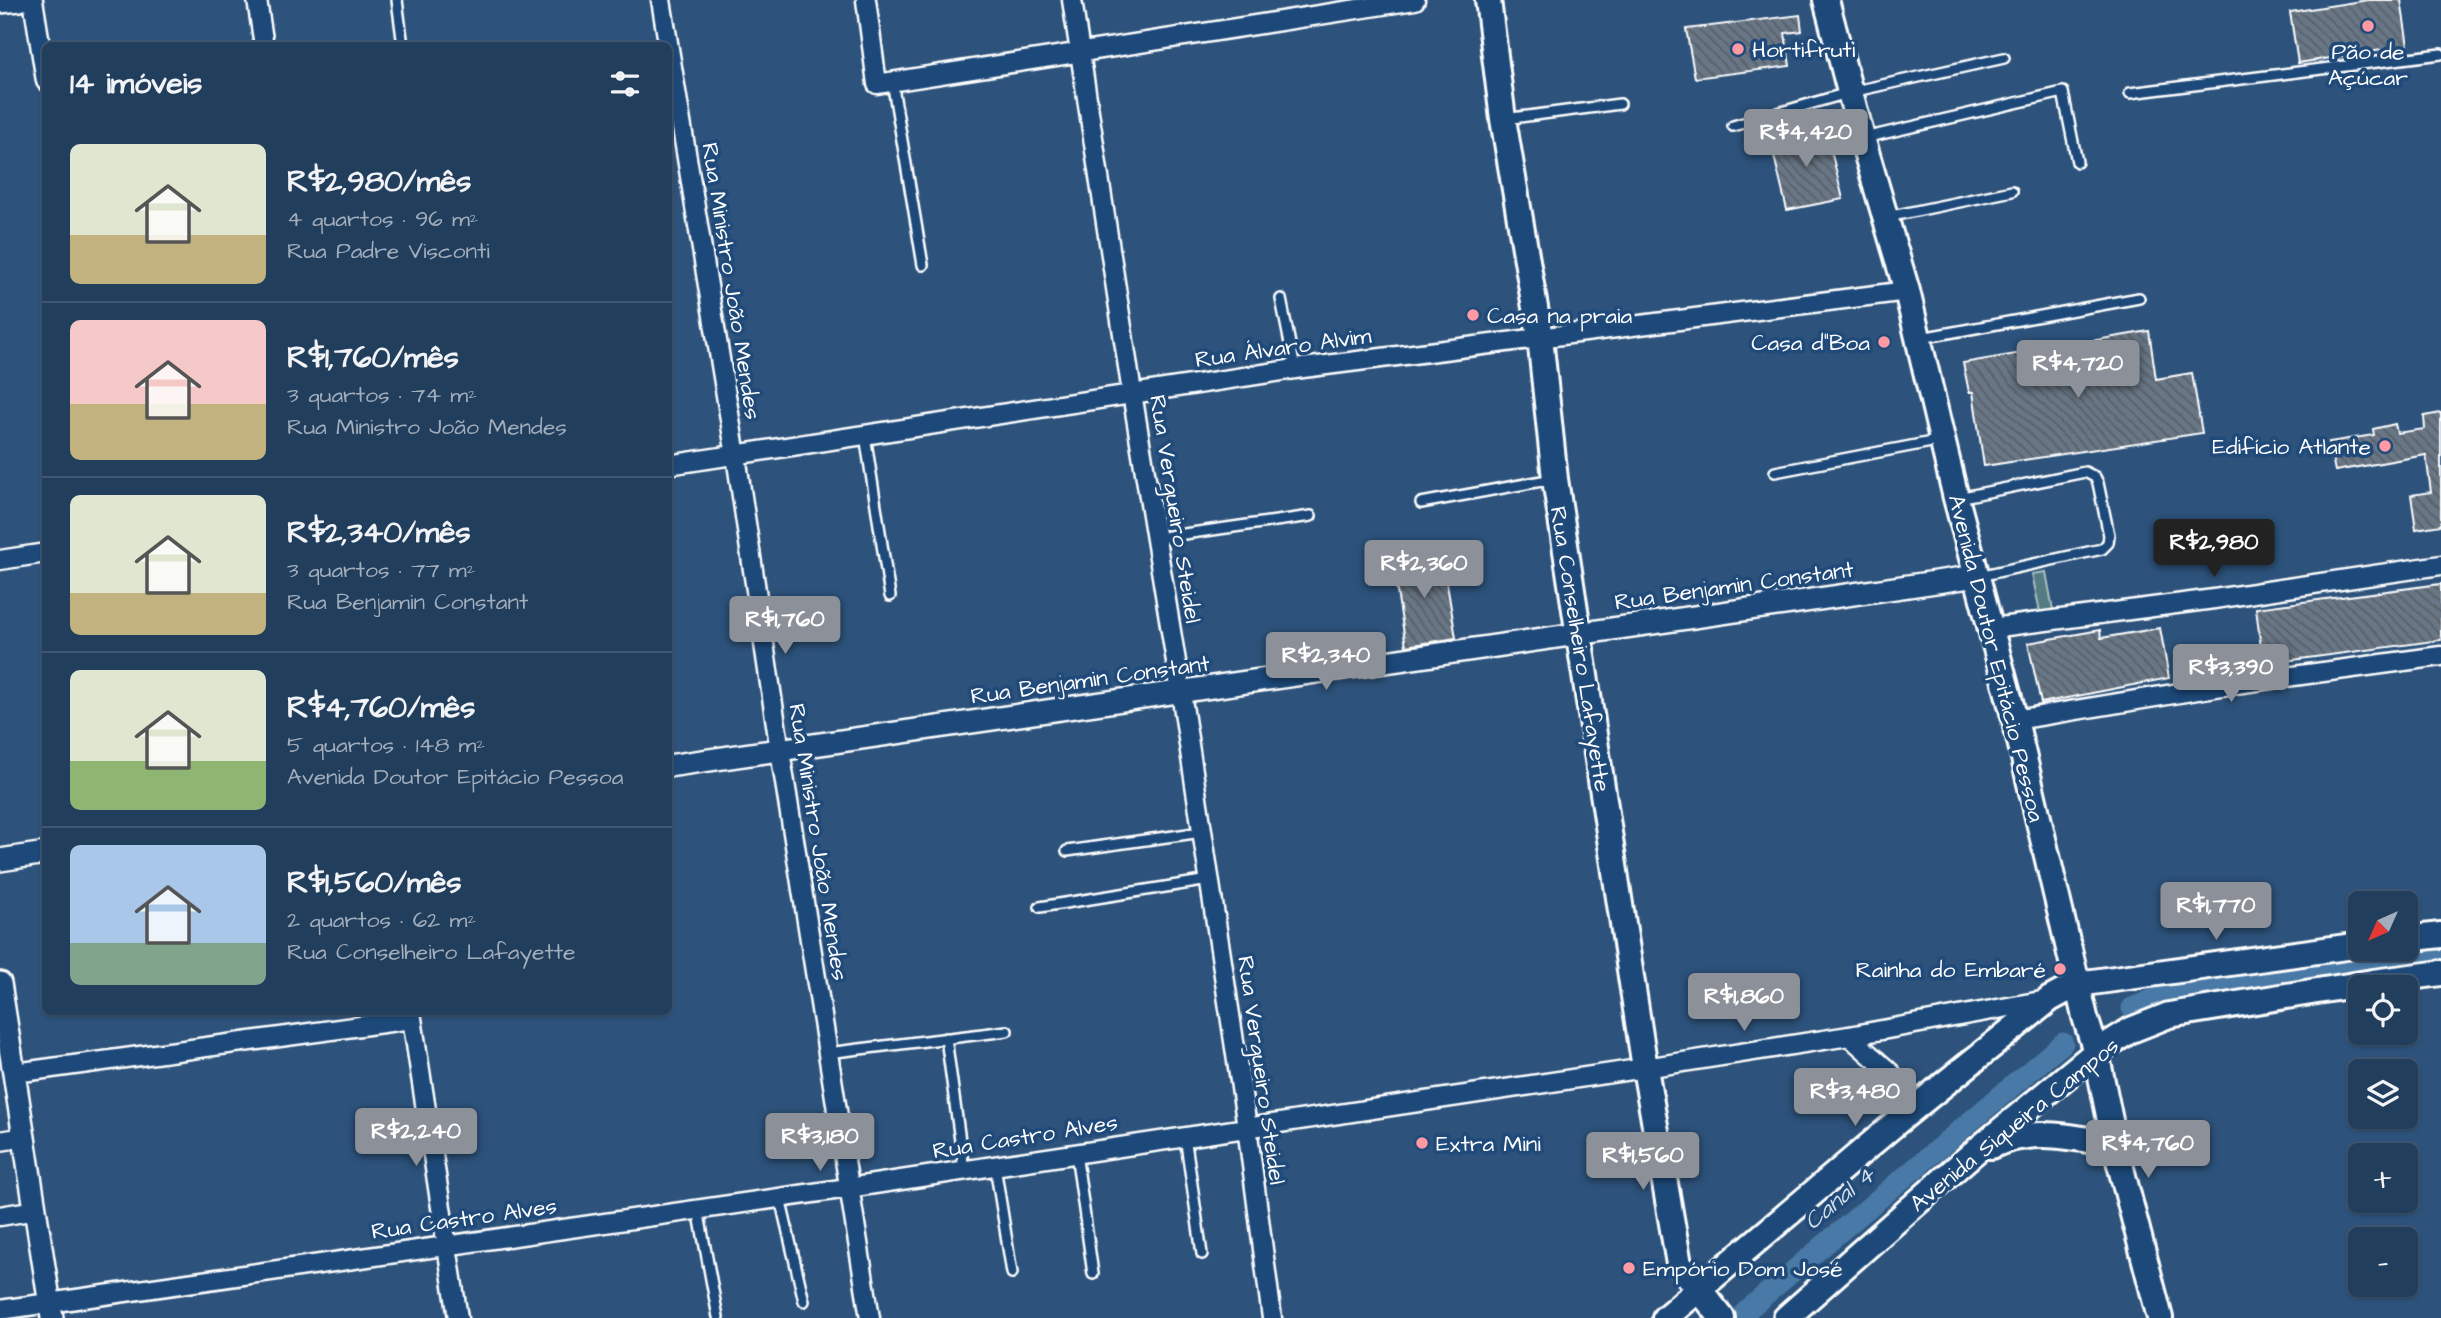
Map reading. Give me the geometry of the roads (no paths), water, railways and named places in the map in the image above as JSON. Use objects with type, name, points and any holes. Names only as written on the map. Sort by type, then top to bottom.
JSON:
[{"type":"main road","name":"Rua Conselheiro Lafayette","points":[[1488,0],[1503,119],[1540,337],[1555,479],[1645,1068],[1679,1264],[1710,1304]]},
{"type":"main road","name":"Avenida Doutor Epitácio Pessoa","points":[[1826,0],[1862,138],[1907,291],[1956,498],[1992,628],[2096,1052],[2115,1146],[2160,1318]]},
{"type":"main road","points":[[2418,937],[2441,934]]},
{"type":"main road","points":[[1665,1318],[1710,1304],[1897,1122],[2050,999],[2078,984],[2348,947]]},
{"type":"main road","name":"Avenida Siqueira Campos","points":[[1786,1318],[1971,1155],[2096,1052],[2131,1030],[2169,1015],[2441,973]]},
{"type":"main road","points":[[1971,1155],[2004,1139],[2023,1136],[2057,1135],[2115,1146]]},
{"type":"street","points":[[0,2],[20,0]]},
{"type":"street","points":[[33,0],[42,56]]},
{"type":"street","points":[[257,0],[263,42]]},
{"type":"street","name":"Rua Ministro João Mendes","points":[[661,0],[668,42]]},
{"type":"street","points":[[866,0],[877,83],[1415,0]]},
{"type":"street","name":"Rua Vergueiro Steidel","points":[[1072,0],[1181,692],[1247,1127],[1272,1318]]},
{"type":"street","name":"Rua Ministro João Mendes","points":[[672,67],[736,456],[870,1318]]},
{"type":"street","name":"Rua Álvaro Alvim","points":[[672,464],[1295,369],[1907,291]]},
{"type":"street","points":[[0,560],[42,554]]},
{"type":"street","points":[[1992,628],[2441,565]]},
{"type":"street","name":"Rua Benjamin Constant","points":[[672,765],[1977,576]]},
{"type":"street","points":[[2015,720],[2228,685],[2441,656]]},
{"type":"street","points":[[0,860],[42,854]]},
{"type":"street","points":[[0,986],[9,1068],[24,1138],[51,1311]]},
{"type":"street","name":"Rua Castro Alves","points":[[0,1310],[51,1311],[447,1245],[848,1188],[1645,1068],[1849,1036],[2050,999]]},
{"type":"street","points":[[9,1068],[412,1015],[458,1318]]},
{"type":"street","points":[[1849,1036],[1892,1074],[1897,1122]]},
{"type":"street","points":[[0,1141],[24,1138]]},
{"type":"street","points":[[0,1216],[36,1210]]},
{"type":"lane","points":[[397,0],[402,42]]},
{"type":"lane","points":[[2130,93],[2441,54]]},
{"type":"lane","points":[[1733,126],[1851,92],[2004,58]]},
{"type":"lane","points":[[892,81],[923,265]]},
{"type":"lane","points":[[1862,138],[2063,92],[2077,162]]},
{"type":"lane","points":[[1503,119],[1620,104]]},
{"type":"lane","points":[[1886,217],[2012,191]]},
{"type":"lane","points":[[1917,339],[2140,298]]},
{"type":"lane","points":[[1282,299],[1295,369]]},
{"type":"lane","points":[[865,435],[890,596]]},
{"type":"lane","points":[[1775,472],[1944,440]]},
{"type":"lane","points":[[1956,498],[2085,472],[2095,477],[2098,483],[2109,540],[2102,549],[1977,576]]},
{"type":"lane","points":[[1421,503],[1555,479]]},
{"type":"lane","points":[[1156,538],[1311,516]]},
{"type":"lane","points":[[1068,851],[1202,831]]},
{"type":"lane","points":[[1040,907],[1209,880]]},
{"type":"lane","points":[[827,1053],[1007,1031]]},
{"type":"lane","points":[[946,1038],[964,1170]]},
{"type":"lane","points":[[1185,1136],[1202,1254]]},
{"type":"lane","points":[[1076,1153],[1093,1273]]},
{"type":"lane","points":[[995,1166],[1012,1273]]},
{"type":"lane","points":[[780,1198],[804,1301]]},
{"type":"lane","points":[[698,1209],[718,1317]]},
{"type":"waterway","name":"Canal 4","points":[[2132,1008],[2188,989],[2441,952]]},
{"type":"waterway","name":"Canal 4","points":[[1745,1312],[2063,1043]]},
{"type":"place","name":"Pão de Açúcar","points":[[2368,26]]},
{"type":"place","name":"Hortifruti","points":[[1738,49]]},
{"type":"place","name":"Casa na praia","points":[[1473,315]]},
{"type":"place","name":"Casa d\"Boa","points":[[1884,342]]},
{"type":"place","name":"Edifício Atlante","points":[[2385,446]]},
{"type":"place","name":"Rainha do Embaré","points":[[2060,969]]},
{"type":"place","name":"Extra Mini","points":[[1422,1143]]},
{"type":"place","name":"Empório Dom José","points":[[1629,1268]]}]
